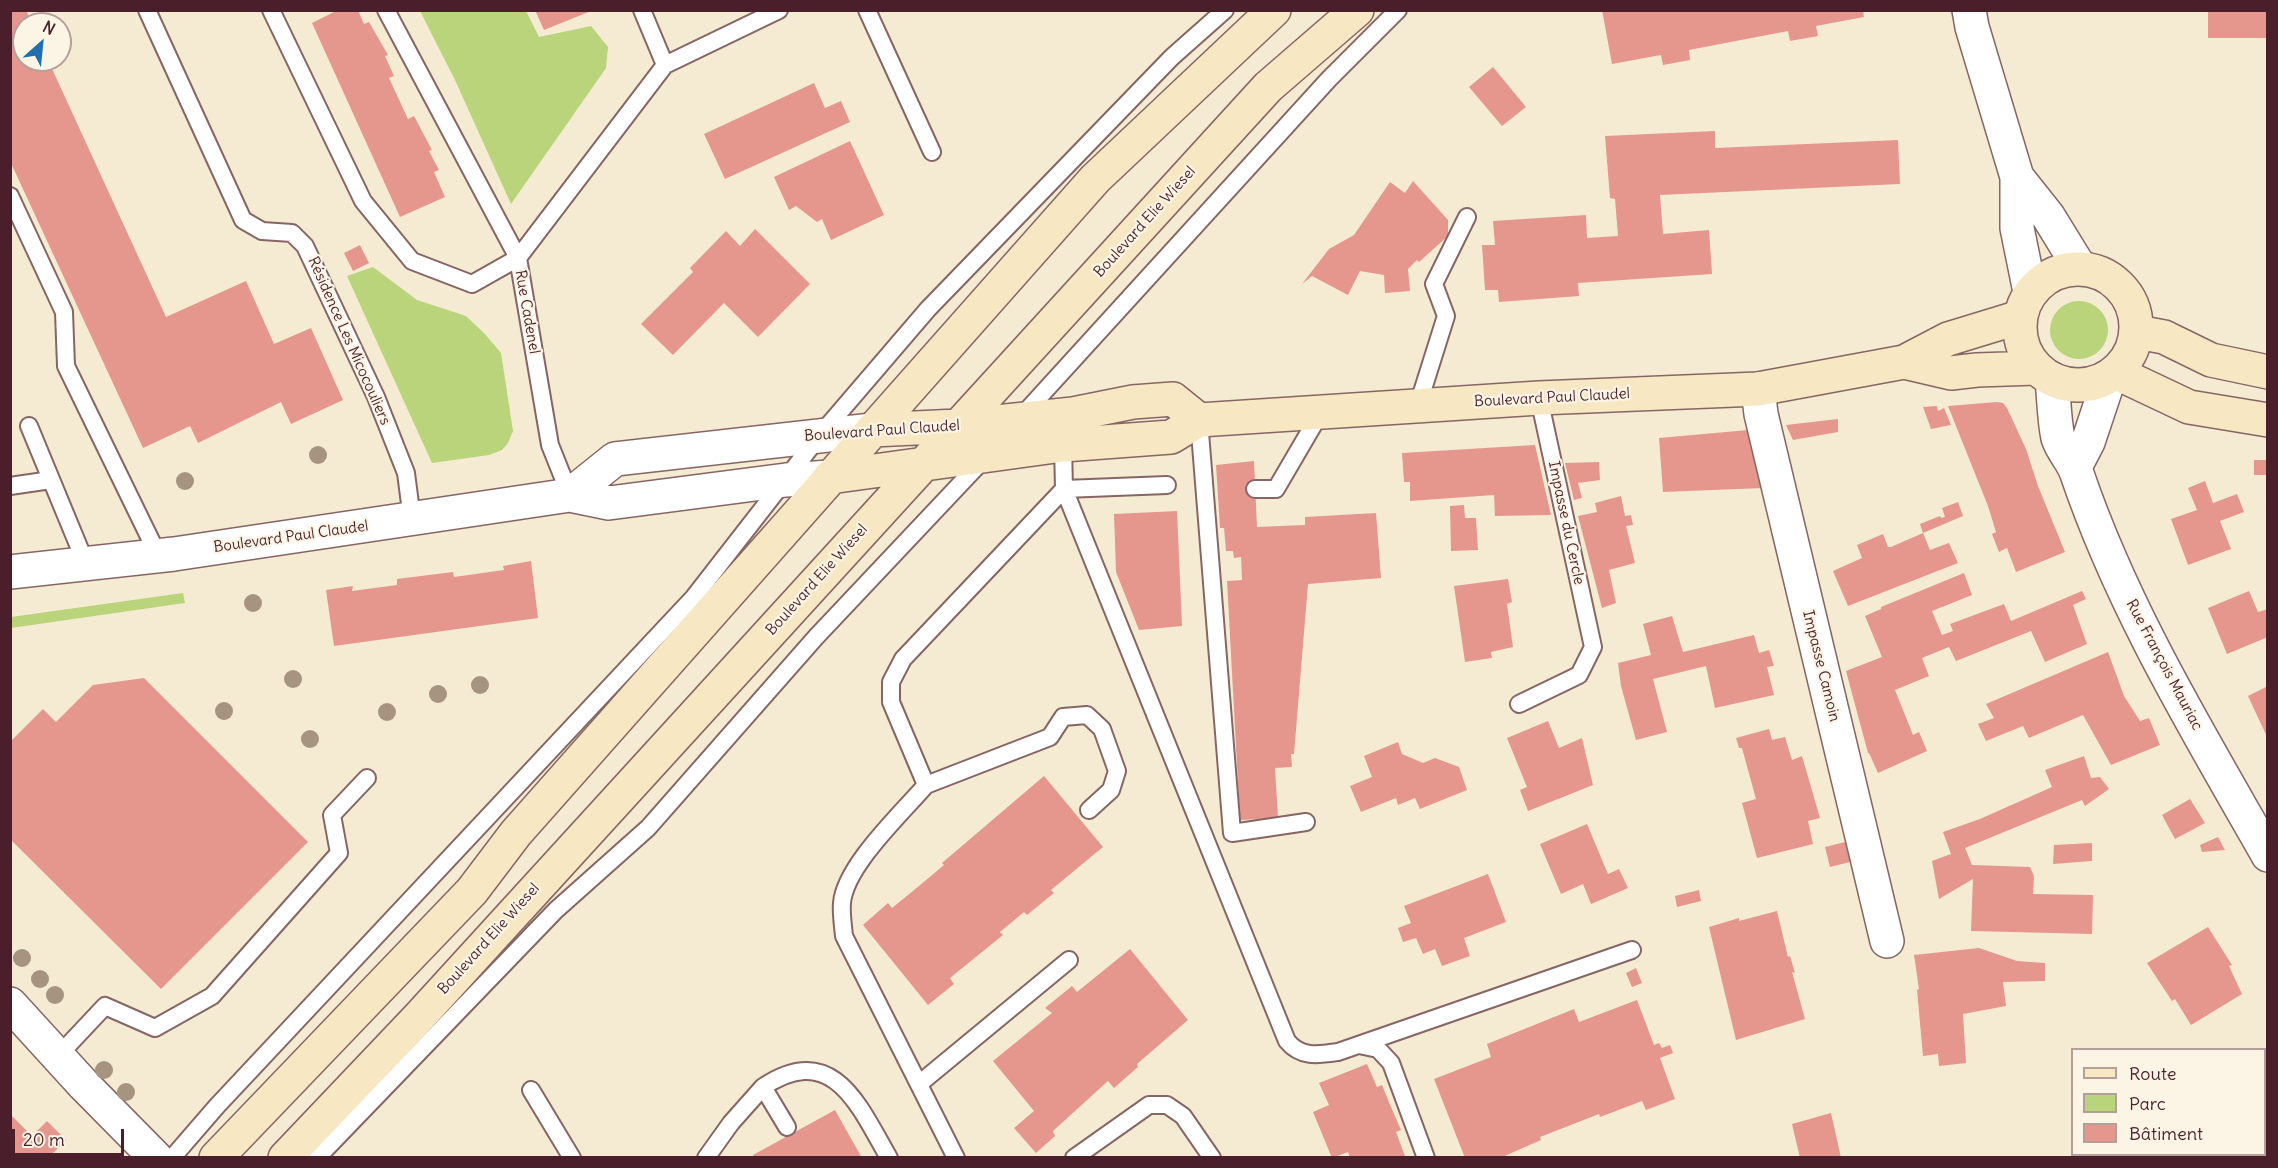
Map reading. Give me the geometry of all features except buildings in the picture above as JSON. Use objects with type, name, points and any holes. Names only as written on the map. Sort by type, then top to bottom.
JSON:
[{"type":"street","points":[[216,1158],[472,891],[516,833],[1095,179],[1274,10]]},
{"type":"street","name":"Boulevard Elie Wiesel","points":[[285,1158],[419,1017],[1268,87],[1357,10]]},
{"type":"street","name":"Rue François Mauriac","points":[[1969,10],[1972,27],[2017,177],[2017,228],[2025,304],[2020,335],[2025,352],[2044,374],[2058,440],[2075,468],[2089,510],[2123,588],[2161,663],[2256,808],[2268,855]]},
{"type":"street","name":"Rue François Mauriac","points":[[2017,177],[2048,216],[2080,267]]},
{"type":"street","points":[[2025,304],[2044,278],[2061,270],[2080,267],[2095,270],[2109,277],[2121,287],[2130,300],[2136,316],[2137,332],[2133,347],[2126,360],[2113,374],[2091,384],[2081,385],[2071,385],[2044,374]]},
{"type":"street","name":"Boulevard Paul Claudel","points":[[10,572],[158,555],[570,495],[609,503],[786,480],[830,477],[1063,445],[1171,437],[1199,420],[1539,398],[1758,389],[1904,362],[2025,304]]},
{"type":"street","points":[[2137,332],[2164,337],[2211,360],[2268,372]]},
{"type":"street","name":"Boulevard Paul Claudel","points":[[1904,362],[1951,373],[2044,374]]},
{"type":"street","points":[[2113,374],[2189,407],[2268,420]]},
{"type":"street","points":[[2075,468],[2088,442],[2113,374]]},
{"type":"street","name":"Impasse Camoin","points":[[1758,389],[1761,414],[1887,941]]},
{"type":"street","name":"Boulevard Paul Claudel","points":[[570,495],[615,459],[820,435],[958,426],[1074,414],[1124,403],[1173,399],[1199,420]]},
{"type":"street","points":[[10,1004],[156,1158]]},
{"type":"lane","name":"Résidence Les Micocouliers","points":[[147,10],[243,220],[262,231],[292,233],[305,246],[376,397],[406,473],[412,519]]},
{"type":"lane","points":[[271,10],[363,201],[412,261],[472,284],[518,258],[386,10]]},
{"type":"lane","points":[[642,10],[665,65]]},
{"type":"lane","name":"Rue Cadenel","points":[[570,495],[550,445],[518,258],[665,65],[779,10]]},
{"type":"lane","points":[[867,10],[932,152]]},
{"type":"lane","points":[[172,1158],[217,1106],[694,597],[820,435],[928,309],[1172,57],[1225,10]]},
{"type":"lane","points":[[317,1158],[556,910],[648,828],[816,637],[988,454],[1329,79],[1398,10]]},
{"type":"lane","points":[[10,196],[64,312],[66,366],[158,555]]},
{"type":"lane","points":[[1418,405],[1446,316],[1434,284],[1467,217]]},
{"type":"lane","name":"Impasse du Cercle","points":[[1519,704],[1579,675],[1593,647],[1539,398]]},
{"type":"lane","points":[[1255,489],[1276,489],[1321,411]]},
{"type":"lane","points":[[1199,420],[1211,490],[1232,833],[1306,822]]},
{"type":"lane","points":[[29,426],[86,564]]},
{"type":"lane","points":[[1063,445],[1064,489],[1287,1041],[1294,1049],[1302,1054],[1318,1055],[1338,1052],[1632,950]]},
{"type":"lane","points":[[10,486],[51,480]]},
{"type":"lane","points":[[926,785],[891,702],[891,682],[903,659],[1064,489],[1167,485]]},
{"type":"lane","points":[[956,1158],[844,936],[842,902],[851,874],[926,785],[1050,737],[1063,717],[1087,715],[1102,729],[1117,771],[1111,790],[1089,810]]},
{"type":"lane","points":[[57,1056],[105,1006],[155,1028],[212,996],[339,853],[333,815],[367,778]]},
{"type":"lane","points":[[919,1084],[1069,960]]},
{"type":"lane","points":[[1359,1045],[1378,1049],[1391,1063],[1426,1158]]},
{"type":"lane","points":[[706,1158],[731,1123],[763,1087],[779,1076],[796,1071],[818,1072],[835,1080],[853,1095],[889,1158]]},
{"type":"lane","points":[[763,1087],[787,1127]]},
{"type":"lane","points":[[531,1090],[572,1158]]},
{"type":"lane","points":[[1074,1158],[1149,1105],[1167,1105],[1183,1116],[1212,1158]]},
{"type":"green space","points":[[420,11],[526,11],[539,37],[591,26],[608,47],[606,68],[511,204],[455,80]]},
{"type":"green space","points":[[373,267],[417,300],[466,316],[501,353],[513,431],[502,450],[489,455],[432,463],[347,276]]},
{"type":"green space","points":[[2079,301],[2090,303],[2103,314],[2108,330],[2106,341],[2095,354],[2079,359],[2068,357],[2055,346],[2050,330],[2052,319],[2063,306]]},
{"type":"green space","points":[[183,593],[185,603],[11,628],[11,617]]}]
